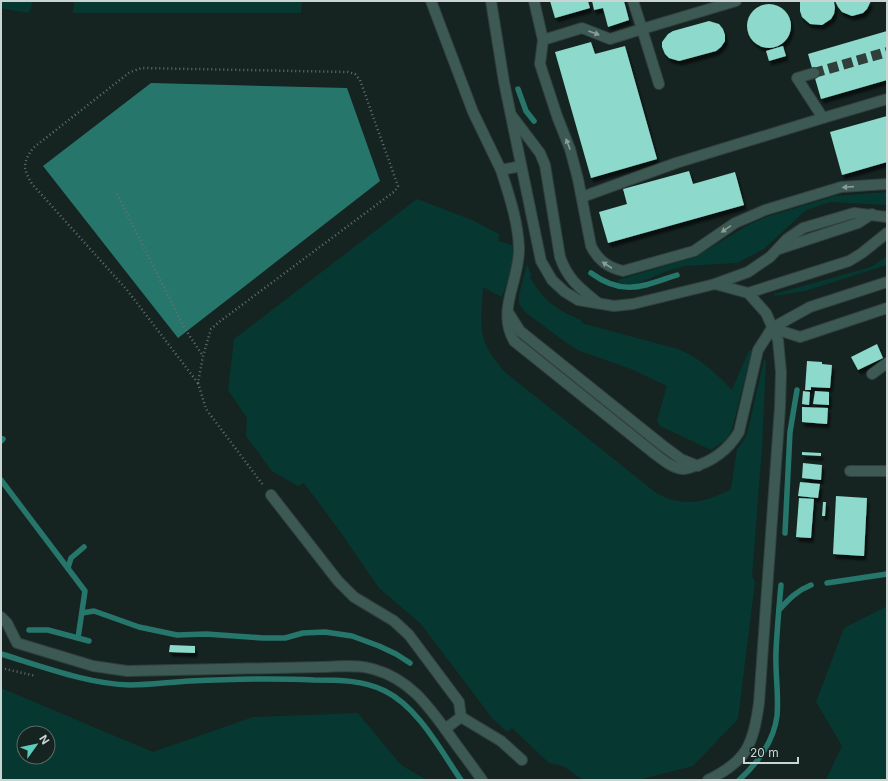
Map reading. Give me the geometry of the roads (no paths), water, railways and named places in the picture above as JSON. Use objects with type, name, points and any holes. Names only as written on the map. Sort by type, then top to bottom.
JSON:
[{"type":"street","points":[[431,1],[473,112],[501,170],[512,202],[519,248],[518,264],[508,301],[508,311],[520,331],[681,459],[698,466],[718,456],[733,442],[739,432],[758,350],[772,328],[810,307],[887,282]]},
{"type":"street","points":[[491,1],[504,82],[541,261],[552,280],[565,292],[578,300],[614,306],[633,304],[715,284],[748,272],[770,257],[787,239],[803,228],[854,213],[887,217]]},
{"type":"street","points":[[534,1],[543,40],[540,64],[557,116],[570,149],[582,198],[591,246],[595,254],[602,262],[612,268],[623,271],[694,251],[735,223],[765,210],[841,187],[887,184]]},
{"type":"street","points":[[634,1],[659,84]]},
{"type":"street","points":[[543,40],[582,28],[610,39],[736,1]]},
{"type":"street","points":[[814,73],[797,78],[823,118]]},
{"type":"street","points":[[582,198],[676,163],[887,99]]},
{"type":"street","points":[[511,114],[540,153],[545,165],[560,257],[565,270],[572,281],[600,304]]},
{"type":"street","points":[[501,170],[521,166]]},
{"type":"street","points":[[748,293],[849,261],[862,253],[887,232]]},
{"type":"street","points":[[708,780],[725,772],[738,760],[748,747],[756,727],[780,407],[781,372],[778,340],[766,313],[748,293],[715,284]]},
{"type":"street","points":[[772,328],[800,337],[887,308]]},
{"type":"street","points":[[872,374],[887,363]]},
{"type":"street","points":[[850,471],[887,471]]},
{"type":"street","points":[[270,495],[338,581],[354,597],[394,622],[409,635],[459,702],[460,717]]},
{"type":"street","points":[[1,617],[7,623],[17,644],[93,666],[120,670],[321,667],[372,668],[395,677],[414,691],[431,709],[482,780]]},
{"type":"street","points":[[446,729],[460,717]]},
{"type":"street","points":[[460,717],[501,741],[522,760]]},
{"type":"waterway","points":[[518,89],[526,111],[534,121]]},
{"type":"waterway","points":[[591,273],[614,285],[624,287],[644,286],[677,275]]},
{"type":"waterway","points":[[785,533],[790,432],[797,390]]},
{"type":"waterway","points":[[1,480],[85,591],[78,638]]},
{"type":"waterway","points":[[68,568],[71,558],[84,547]]},
{"type":"waterway","points":[[827,583],[887,574]]},
{"type":"waterway","points":[[739,780],[752,767],[764,751],[772,734],[777,716],[776,652],[781,585]]},
{"type":"waterway","points":[[779,610],[797,593],[811,585]]},
{"type":"waterway","points":[[82,613],[94,611],[139,627],[177,635],[206,634],[285,638],[303,633],[325,632],[352,636],[379,646],[410,663]]},
{"type":"waterway","points":[[29,630],[48,630],[89,641]]},
{"type":"waterway","points":[[1,654],[65,674],[114,684],[138,685],[190,681],[268,679],[341,681],[377,687],[397,698],[418,719],[437,743],[461,780]]},
{"type":"tunnel","points":[[814,73],[887,52]]}]
